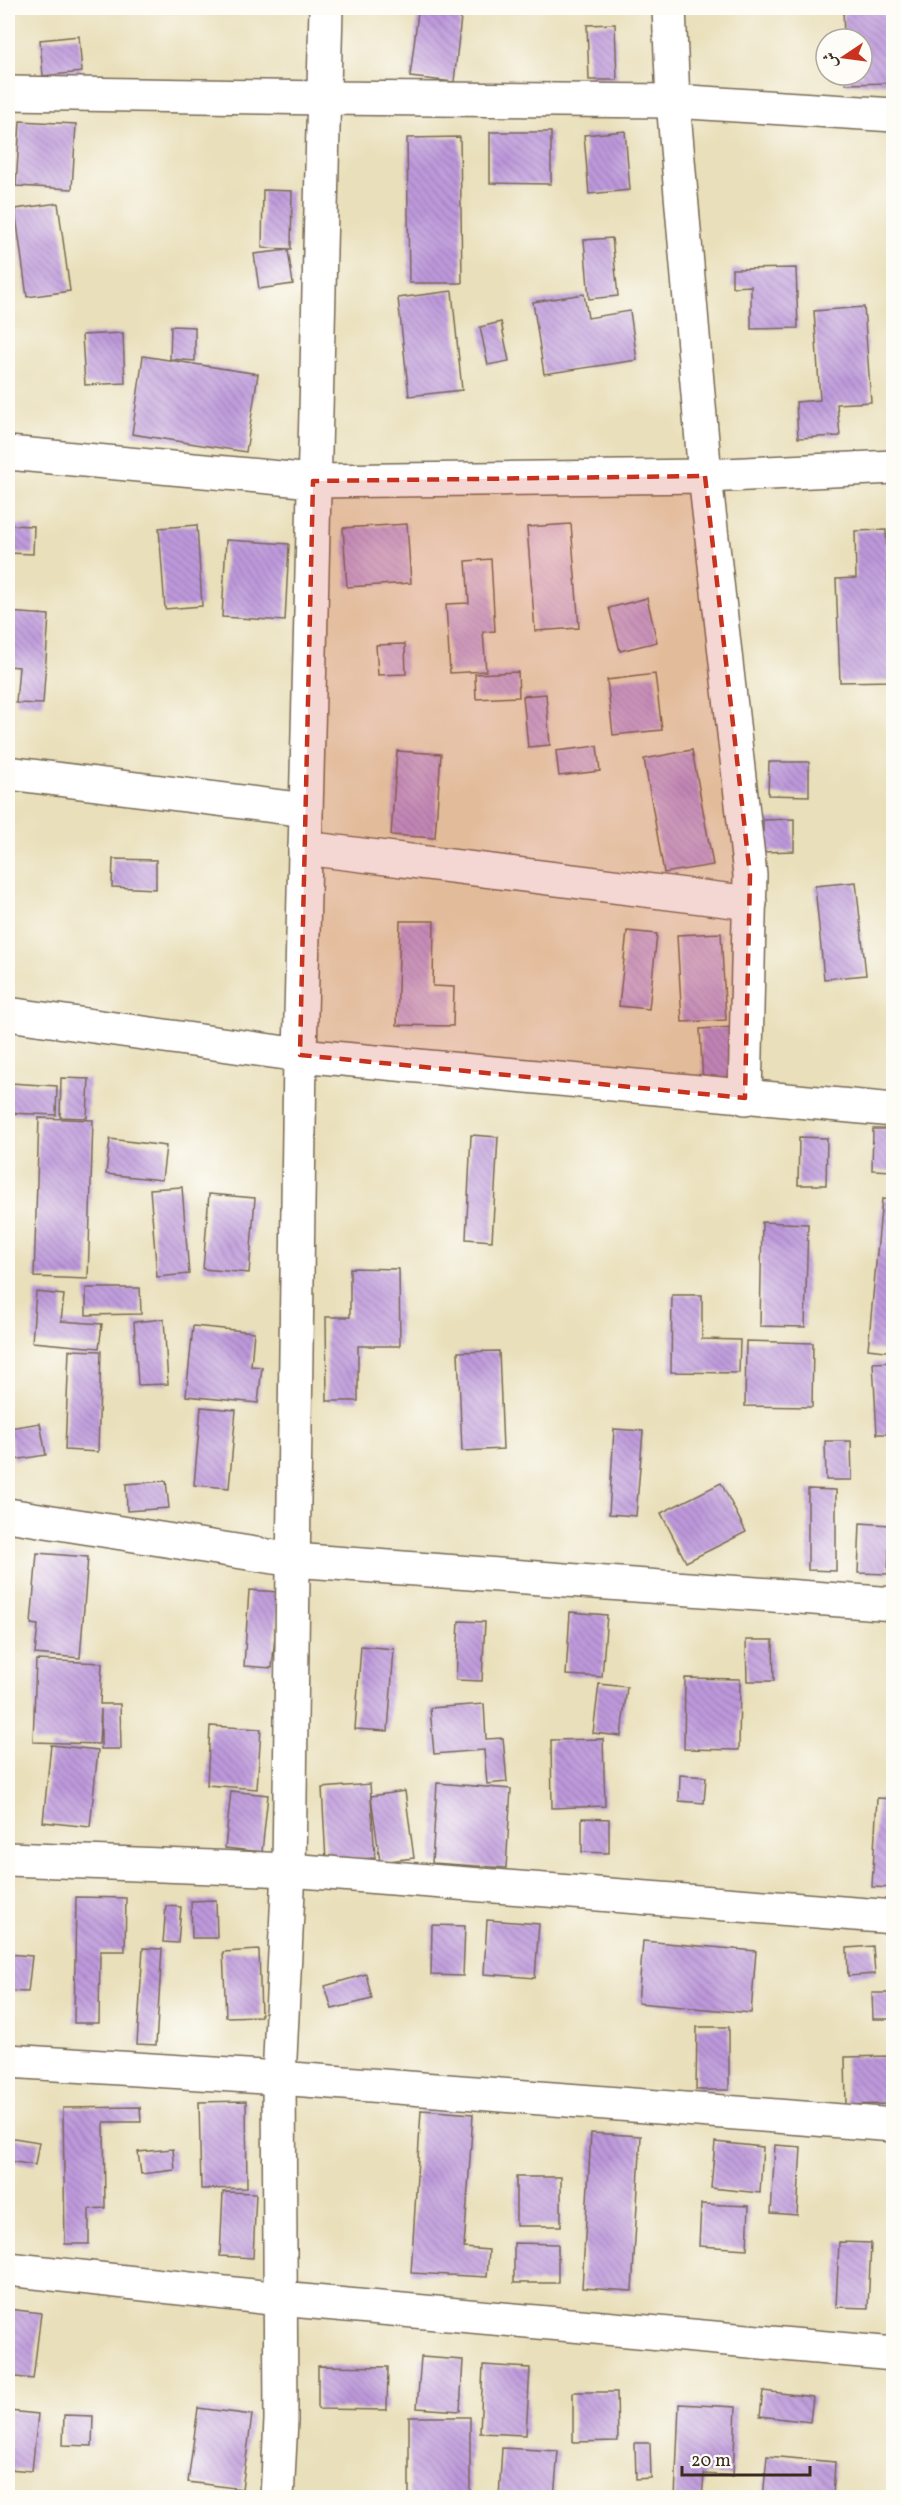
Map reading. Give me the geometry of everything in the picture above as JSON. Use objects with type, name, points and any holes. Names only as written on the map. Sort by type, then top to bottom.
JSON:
[{"type":"street","points":[[278,2498],[281,2420],[279,2078],[289,1870],[300,1055],[326,8]]},
{"type":"street","points":[[669,8],[673,101],[705,476],[750,876],[745,1098]]},
{"type":"street","points":[[8,93],[673,101],[894,115]]},
{"type":"street","points":[[8,453],[313,481],[705,476],[894,467]]},
{"type":"street","points":[[8,773],[306,810]]},
{"type":"street","points":[[305,848],[750,903]]},
{"type":"street","points":[[8,1014],[300,1055],[894,1110]]},
{"type":"street","points":[[8,1515],[293,1560],[894,1604]]},
{"type":"street","points":[[8,1859],[289,1870],[894,1917]]},
{"type":"street","points":[[8,2061],[279,2078],[894,2125]]},
{"type":"street","points":[[8,2269],[280,2299],[894,2354]]},
{"type":"highlighted area","points":[[705,476],[750,875],[745,1098],[300,1055],[313,481]]},
{"type":"building","points":[[843,8],[892,8],[894,83],[874,83],[874,27],[844,27]]},
{"type":"building","points":[[418,12],[461,17],[454,82],[410,77]]},
{"type":"building","points":[[615,24],[617,80],[589,80],[587,25]]},
{"type":"building","points":[[79,36],[82,72],[43,76],[40,40]]},
{"type":"building","points":[[20,121],[76,124],[72,189],[16,186]]},
{"type":"building","points":[[625,131],[630,190],[589,194],[584,135]]},
{"type":"building","points":[[490,132],[551,132],[551,184],[490,183]]},
{"type":"building","points":[[460,137],[462,283],[409,283],[407,138]]},
{"type":"building","points":[[263,190],[292,191],[291,249],[262,248]]},
{"type":"building","points":[[58,203],[70,291],[27,297],[15,209]]},
{"type":"building","points":[[612,238],[618,296],[589,299],[584,240]]},
{"type":"building","points":[[288,250],[293,284],[259,289],[254,254]]},
{"type":"building","points":[[796,268],[798,328],[751,329],[751,286],[732,287],[732,269]]},
{"type":"building","points":[[452,291],[462,390],[409,396],[398,298]]},
{"type":"building","points":[[584,294],[588,318],[630,311],[637,360],[544,374],[533,302]]},
{"type":"building","points":[[864,307],[871,402],[837,404],[840,436],[798,438],[796,402],[820,400],[814,311]]},
{"type":"building","points":[[501,322],[509,361],[488,365],[480,327]]},
{"type":"building","points":[[171,326],[195,327],[195,361],[170,359]]},
{"type":"building","points":[[123,333],[125,383],[85,385],[82,335]]},
{"type":"building","points":[[143,356],[258,374],[246,452],[132,434]]},
{"type":"building","points":[[407,524],[411,583],[347,587],[343,528]]},
{"type":"building","points":[[571,524],[579,628],[535,631],[527,527]]},
{"type":"building","points":[[8,525],[34,526],[33,554],[8,553]]},
{"type":"building","points":[[197,525],[202,606],[165,609],[159,528]]},
{"type":"building","points":[[886,530],[892,681],[840,682],[836,579],[856,578],[855,531]]},
{"type":"building","points":[[226,540],[289,544],[285,621],[222,617]]},
{"type":"building","points":[[491,559],[495,631],[483,632],[486,671],[450,673],[446,604],[469,603],[466,561]]},
{"type":"building","points":[[647,598],[657,642],[620,651],[609,608]]},
{"type":"building","points":[[8,612],[49,615],[43,704],[16,703],[19,667],[8,666]]},
{"type":"building","points":[[405,644],[406,674],[378,675],[376,645]]},
{"type":"building","points":[[518,672],[519,697],[476,699],[475,674]]},
{"type":"building","points":[[655,674],[662,730],[613,735],[607,680]]},
{"type":"building","points":[[546,694],[550,745],[528,747],[523,696]]},
{"type":"building","points":[[597,746],[600,771],[559,776],[556,751]]},
{"type":"building","points":[[692,750],[713,865],[664,873],[644,759]]},
{"type":"building","points":[[397,751],[441,754],[435,838],[391,835]]},
{"type":"building","points":[[769,762],[809,762],[809,796],[768,795]]},
{"type":"building","points":[[794,819],[794,851],[763,852],[763,820]]},
{"type":"building","points":[[113,859],[156,860],[156,889],[112,887]]},
{"type":"building","points":[[856,882],[866,975],[824,979],[815,886]]},
{"type":"building","points":[[400,921],[434,921],[433,986],[454,987],[453,1026],[397,1025]]},
{"type":"building","points":[[627,931],[657,934],[649,1009],[619,1006]]},
{"type":"building","points":[[721,933],[726,1020],[682,1022],[677,935]]},
{"type":"building","points":[[734,1027],[737,1082],[703,1083],[700,1029]]},
{"type":"building","points":[[61,1078],[89,1079],[87,1118],[60,1117]]},
{"type":"building","points":[[10,1083],[57,1086],[56,1115],[9,1113]]},
{"type":"building","points":[[39,1118],[93,1120],[88,1279],[34,1277]]},
{"type":"building","points":[[873,1129],[894,1129],[894,1171],[872,1170]]},
{"type":"building","points":[[471,1135],[498,1137],[492,1241],[466,1239]]},
{"type":"building","points":[[799,1137],[827,1138],[826,1185],[798,1185]]},
{"type":"building","points":[[110,1139],[166,1146],[162,1180],[106,1174]]},
{"type":"building","points":[[182,1187],[189,1274],[157,1277],[150,1189]]},
{"type":"building","points":[[209,1194],[255,1198],[249,1273],[203,1269]]},
{"type":"building","points":[[882,1199],[894,1200],[894,1352],[868,1349]]},
{"type":"building","points":[[762,1222],[808,1224],[805,1327],[760,1326]]},
{"type":"building","points":[[350,1268],[399,1269],[400,1346],[358,1346],[358,1401],[327,1401],[326,1317],[350,1317]]},
{"type":"building","points":[[86,1288],[140,1288],[141,1314],[86,1315]]},
{"type":"building","points":[[36,1292],[64,1295],[61,1321],[102,1324],[99,1348],[32,1342]]},
{"type":"building","points":[[672,1295],[702,1295],[702,1339],[740,1340],[739,1373],[671,1372]]},
{"type":"building","points":[[164,1319],[168,1384],[138,1385],[134,1322]]},
{"type":"building","points":[[193,1326],[254,1332],[251,1366],[262,1367],[258,1403],[186,1396]]},
{"type":"building","points":[[746,1341],[813,1343],[812,1407],[745,1406]]},
{"type":"building","points":[[69,1350],[101,1351],[98,1452],[65,1450]]},
{"type":"building","points":[[499,1351],[503,1449],[462,1451],[458,1352]]},
{"type":"building","points":[[894,1362],[894,1434],[877,1434],[873,1363]]},
{"type":"building","points":[[201,1407],[236,1410],[229,1488],[194,1485]]},
{"type":"building","points":[[40,1423],[46,1455],[14,1460],[9,1428]]},
{"type":"building","points":[[614,1429],[643,1431],[636,1516],[609,1514]]},
{"type":"building","points":[[825,1441],[851,1441],[852,1480],[826,1480]]},
{"type":"building","points":[[166,1481],[169,1508],[127,1511],[126,1484]]},
{"type":"building","points":[[721,1483],[746,1532],[686,1562],[661,1513]]},
{"type":"building","points":[[808,1489],[836,1490],[836,1571],[808,1570]]},
{"type":"building","points":[[860,1523],[890,1525],[888,1574],[858,1573]]},
{"type":"building","points":[[37,1553],[88,1557],[80,1658],[35,1654],[38,1625],[31,1624]]},
{"type":"building","points":[[249,1590],[279,1592],[272,1668],[244,1666]]},
{"type":"building","points":[[570,1612],[607,1615],[602,1677],[566,1675]]},
{"type":"building","points":[[459,1621],[485,1622],[482,1681],[456,1680]]},
{"type":"building","points":[[746,1640],[773,1640],[774,1681],[747,1681]]},
{"type":"building","points":[[361,1646],[394,1649],[388,1731],[355,1729]]},
{"type":"building","points":[[36,1660],[102,1663],[100,1704],[120,1704],[121,1749],[101,1749],[101,1709],[99,1744],[33,1742]]},
{"type":"building","points":[[685,1678],[740,1679],[739,1750],[684,1749]]},
{"type":"building","points":[[599,1684],[627,1687],[621,1736],[593,1733]]},
{"type":"building","points":[[484,1704],[486,1739],[503,1738],[507,1782],[487,1784],[484,1750],[434,1754],[430,1708]]},
{"type":"building","points":[[210,1726],[261,1729],[257,1789],[207,1785]]},
{"type":"building","points":[[603,1739],[605,1806],[552,1808],[551,1740]]},
{"type":"building","points":[[51,1745],[98,1750],[90,1827],[43,1822]]},
{"type":"building","points":[[680,1775],[706,1777],[704,1803],[679,1801]]},
{"type":"building","points":[[437,1783],[511,1789],[506,1868],[432,1863]]},
{"type":"building","points":[[370,1784],[375,1858],[326,1861],[322,1788]]},
{"type":"building","points":[[231,1791],[268,1795],[262,1852],[225,1848]]},
{"type":"building","points":[[405,1791],[414,1858],[380,1862],[371,1796]]},
{"type":"building","points":[[877,1798],[894,1799],[894,1888],[872,1887]]},
{"type":"building","points":[[582,1818],[609,1819],[609,1853],[582,1852]]},
{"type":"building","points":[[76,1897],[126,1898],[125,1951],[100,1951],[99,2023],[74,2023]]},
{"type":"building","points":[[216,1900],[217,1938],[192,1938],[191,1901]]},
{"type":"building","points":[[166,1906],[181,1907],[178,1943],[163,1942]]},
{"type":"building","points":[[487,1920],[539,1924],[535,1978],[484,1974]]},
{"type":"building","points":[[432,1925],[465,1926],[463,1976],[431,1975]]},
{"type":"building","points":[[643,1941],[756,1951],[751,2013],[638,2003]]},
{"type":"building","points":[[873,1946],[875,1974],[848,1976],[847,1948]]},
{"type":"building","points":[[143,1948],[162,1949],[156,2045],[137,2044]]},
{"type":"building","points":[[259,1950],[261,2016],[226,2017],[223,1952]]},
{"type":"building","points":[[8,1954],[32,1956],[28,1992],[8,1991]]},
{"type":"building","points":[[366,1974],[372,1999],[332,2009],[325,1986]]},
{"type":"building","points":[[872,1993],[894,1993],[894,2019],[873,2019]]},
{"type":"building","points":[[697,2027],[729,2027],[729,2090],[696,2090]]},
{"type":"building","points":[[891,2056],[891,2104],[846,2105],[845,2057]]},
{"type":"building","points":[[246,2101],[247,2188],[201,2189],[199,2102]]},
{"type":"building","points":[[140,2107],[141,2122],[104,2122],[105,2208],[89,2209],[89,2244],[65,2244],[63,2108]]},
{"type":"building","points":[[421,2110],[473,2114],[464,2248],[489,2250],[487,2277],[411,2273]]},
{"type":"building","points":[[591,2133],[641,2136],[632,2291],[582,2288]]},
{"type":"building","points":[[8,2137],[39,2142],[35,2165],[8,2161]]},
{"type":"building","points":[[715,2142],[763,2147],[760,2193],[711,2188]]},
{"type":"building","points":[[775,2145],[801,2147],[797,2215],[771,2213]]},
{"type":"building","points":[[173,2149],[175,2170],[141,2174],[138,2152]]},
{"type":"building","points":[[516,2177],[561,2177],[561,2226],[516,2226]]},
{"type":"building","points":[[223,2192],[256,2193],[253,2258],[220,2256]]},
{"type":"building","points":[[701,2204],[749,2206],[747,2249],[699,2246]]},
{"type":"building","points":[[839,2242],[871,2243],[868,2308],[836,2307]]},
{"type":"building","points":[[514,2243],[558,2244],[558,2283],[514,2283]]},
{"type":"building","points":[[8,2309],[41,2313],[33,2379],[8,2376]]},
{"type":"building","points":[[421,2357],[463,2360],[460,2411],[417,2408]]},
{"type":"building","points":[[483,2365],[530,2368],[526,2435],[480,2433]]},
{"type":"building","points":[[318,2366],[388,2367],[387,2410],[318,2409]]},
{"type":"building","points":[[763,2391],[813,2397],[810,2422],[760,2416]]},
{"type":"building","points":[[573,2392],[617,2392],[618,2441],[573,2442]]},
{"type":"building","points":[[679,2404],[736,2407],[733,2476],[704,2474],[702,2498],[675,2498]]},
{"type":"building","points":[[198,2408],[252,2415],[242,2489],[188,2482]]},
{"type":"building","points":[[9,2411],[38,2414],[32,2471],[8,2469]]},
{"type":"building","points":[[64,2415],[93,2416],[92,2446],[63,2445]]},
{"type":"building","points":[[409,2417],[470,2417],[470,2498],[409,2498]]},
{"type":"building","points":[[635,2443],[650,2443],[651,2478],[636,2479]]},
{"type":"building","points":[[502,2448],[558,2451],[554,2498],[499,2498]]},
{"type":"building","points":[[767,2456],[835,2462],[833,2498],[763,2498]]}]
